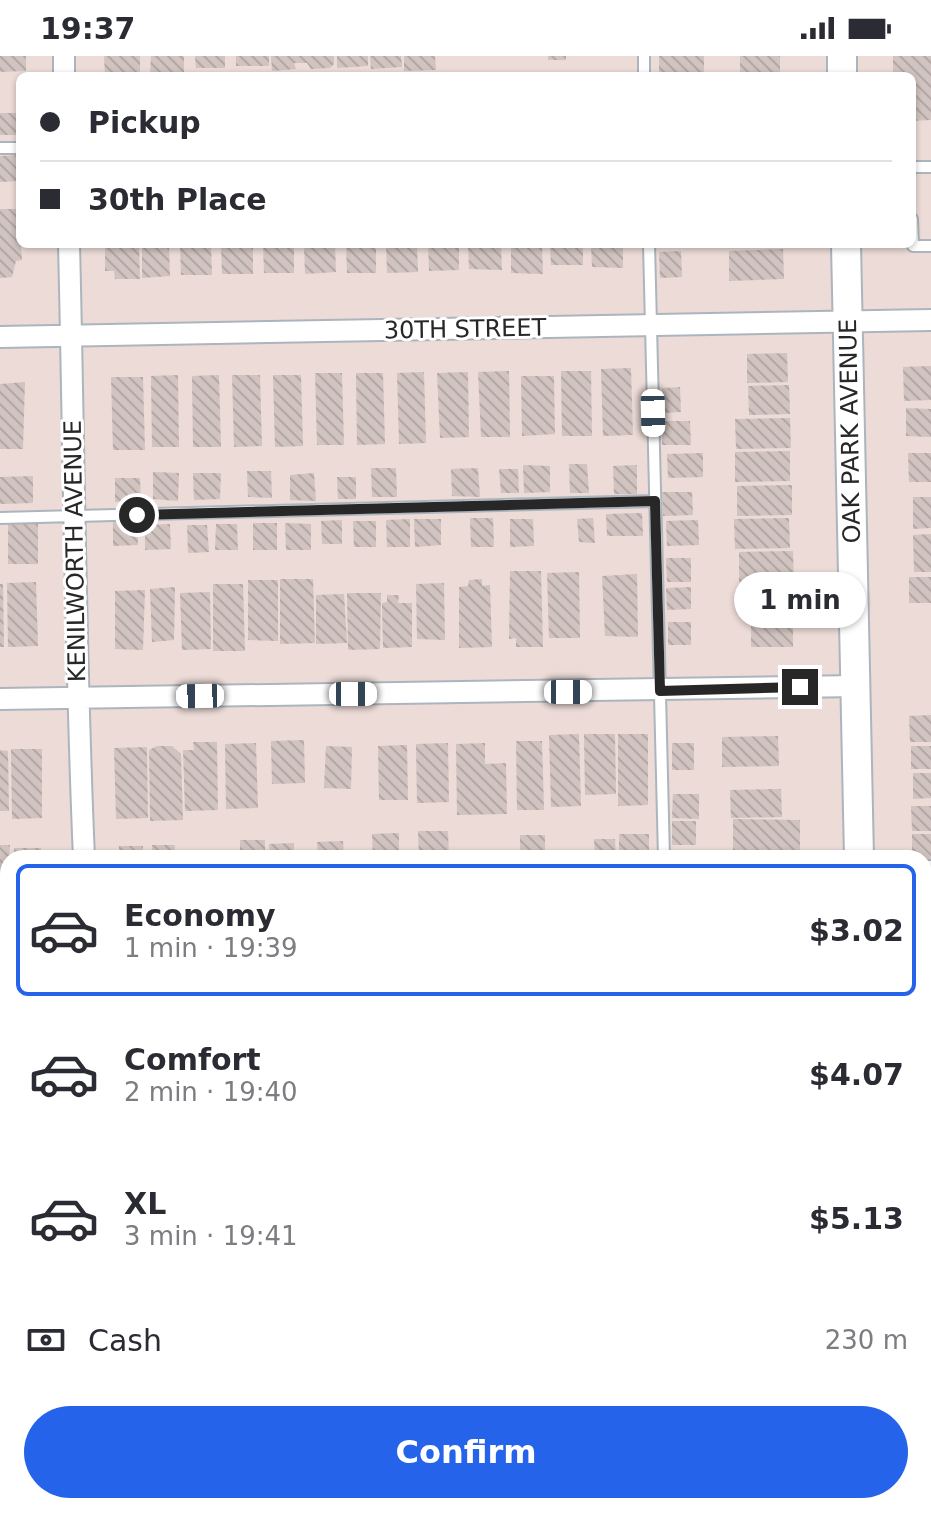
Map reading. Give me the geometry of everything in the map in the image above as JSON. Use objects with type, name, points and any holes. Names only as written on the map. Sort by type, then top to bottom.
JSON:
[{"type":"street","name":"KENILWORTH AVENUE","points":[[69,248],[77,697],[84,850]]},
{"type":"street","name":"OAK PARK AVENUE","points":[[846,248],[859,850]]},
{"type":"street","name":"30TH STREET","points":[[0,337],[931,320]]},
{"type":"street","points":[[0,699],[856,686]]},
{"type":"lane","points":[[649,248],[664,850]]},
{"type":"lane","points":[[0,518],[655,501]]},
{"type":"building","points":[[0,56],[26,56],[26,71],[0,72]]},
{"type":"building","points":[[104,56],[140,56],[140,72],[105,72]]},
{"type":"building","points":[[151,56],[184,56],[184,72],[150,72]]},
{"type":"building","points":[[195,56],[225,56],[225,68],[196,68]]},
{"type":"building","points":[[236,56],[269,56],[269,66],[236,66]]},
{"type":"building","points":[[271,56],[334,56],[334,64],[330,68],[311,69],[307,63],[294,63],[296,69],[272,71]]},
{"type":"building","points":[[337,56],[368,56],[368,66],[337,68]]},
{"type":"building","points":[[370,56],[401,56],[402,67],[371,69]]},
{"type":"building","points":[[404,56],[435,56],[436,70],[404,71]]},
{"type":"building","points":[[548,56],[566,56],[566,60],[548,60]]},
{"type":"building","points":[[659,56],[704,56],[704,72],[659,72]]},
{"type":"building","points":[[740,56],[780,56],[780,72],[740,72]]},
{"type":"building","points":[[893,56],[931,56],[931,120],[916,121],[916,72],[893,72]]},
{"type":"building","points":[[0,113],[16,113],[16,135],[0,135]]},
{"type":"building","points":[[16,155],[16,181],[0,182],[0,156]]},
{"type":"building","points":[[0,209],[16,209],[16,248],[21,248],[22,260],[16,261],[12,277],[0,278]]},
{"type":"building","points":[[105,248],[139,248],[140,279],[115,279],[114,271],[105,271]]},
{"type":"building","points":[[142,248],[169,248],[170,276],[142,278]]},
{"type":"building","points":[[180,248],[211,248],[212,275],[181,275]]},
{"type":"building","points":[[221,248],[253,248],[253,274],[222,274]]},
{"type":"building","points":[[263,248],[294,248],[294,273],[264,273]]},
{"type":"building","points":[[304,248],[335,248],[336,272],[305,274]]},
{"type":"building","points":[[346,248],[376,248],[376,273],[347,273]]},
{"type":"building","points":[[386,248],[417,248],[418,272],[387,273]]},
{"type":"building","points":[[428,248],[459,248],[459,270],[429,271]]},
{"type":"building","points":[[468,248],[501,248],[502,270],[469,269]]},
{"type":"building","points":[[511,248],[542,248],[543,274],[511,273]]},
{"type":"building","points":[[550,248],[583,248],[583,265],[551,265]]},
{"type":"building","points":[[591,248],[623,248],[623,268],[592,267]]},
{"type":"building","points":[[783,249],[784,279],[729,281],[729,251]]},
{"type":"building","points":[[681,251],[682,277],[660,278],[659,252]]},
{"type":"building","points":[[787,353],[788,382],[747,383],[747,354]]},
{"type":"building","points":[[931,366],[931,400],[904,401],[903,367]]},
{"type":"building","points":[[631,368],[633,435],[603,436],[601,369]]},
{"type":"building","points":[[509,371],[510,437],[481,437],[478,372]]},
{"type":"building","points":[[561,371],[591,371],[592,436],[562,436]]},
{"type":"building","points":[[424,372],[426,443],[399,444],[397,373]]},
{"type":"building","points":[[468,372],[469,437],[440,438],[437,373]]},
{"type":"building","points":[[315,373],[342,373],[344,445],[317,445]]},
{"type":"building","points":[[356,373],[383,373],[385,444],[357,445]]},
{"type":"building","points":[[178,375],[179,447],[152,447],[151,376]]},
{"type":"building","points":[[219,375],[221,447],[193,447],[192,376]]},
{"type":"building","points":[[232,375],[260,375],[262,446],[234,447]]},
{"type":"building","points":[[273,375],[301,375],[303,446],[275,447]]},
{"type":"building","points":[[521,376],[554,376],[555,434],[522,436]]},
{"type":"building","points":[[111,377],[143,377],[145,450],[113,450]]},
{"type":"building","points":[[25,382],[23,449],[0,449],[0,384]]},
{"type":"building","points":[[789,385],[790,414],[749,415],[748,386]]},
{"type":"building","points":[[680,387],[681,412],[663,413],[662,388]]},
{"type":"building","points":[[906,408],[931,409],[931,437],[906,436]]},
{"type":"building","points":[[790,418],[791,448],[736,449],[735,419]]},
{"type":"building","points":[[662,421],[690,421],[691,445],[662,445]]},
{"type":"building","points":[[790,451],[790,481],[735,482],[735,452]]},
{"type":"building","points":[[703,453],[703,477],[668,478],[667,454]]},
{"type":"building","points":[[908,453],[931,453],[931,482],[909,482]]},
{"type":"building","points":[[569,464],[587,464],[589,493],[570,493]]},
{"type":"building","points":[[523,465],[550,466],[550,492],[524,493]]},
{"type":"building","points":[[637,465],[637,494],[614,494],[613,466]]},
{"type":"building","points":[[371,468],[396,468],[397,497],[372,497]]},
{"type":"building","points":[[478,468],[480,497],[452,496],[451,469]]},
{"type":"building","points":[[499,469],[518,469],[519,493],[501,493]]},
{"type":"building","points":[[247,471],[271,471],[272,498],[248,497]]},
{"type":"building","points":[[153,472],[179,473],[178,501],[153,499]]},
{"type":"building","points":[[193,473],[221,473],[220,499],[194,500]]},
{"type":"building","points":[[314,473],[316,501],[290,500],[290,475]]},
{"type":"building","points":[[33,476],[33,503],[0,504],[0,477]]},
{"type":"building","points":[[337,477],[356,477],[356,499],[338,499]]},
{"type":"building","points":[[115,478],[140,478],[141,501],[115,502]]},
{"type":"building","points":[[792,485],[792,515],[737,516],[737,486]]},
{"type":"building","points":[[662,492],[692,492],[693,515],[663,516]]},
{"type":"building","points":[[913,497],[931,497],[931,528],[913,529]]},
{"type":"building","points":[[642,513],[643,536],[607,536],[606,514]]},
{"type":"building","points":[[470,518],[493,518],[494,547],[471,547]]},
{"type":"building","points":[[593,518],[595,543],[579,542],[577,519]]},
{"type":"building","points":[[789,518],[790,548],[735,549],[734,519]]},
{"type":"building","points":[[410,519],[410,547],[387,547],[386,520]]},
{"type":"building","points":[[414,519],[441,519],[441,545],[415,547]]},
{"type":"building","points":[[510,519],[533,519],[534,546],[510,547]]},
{"type":"building","points":[[342,520],[342,544],[322,544],[321,521]]},
{"type":"building","points":[[698,520],[699,545],[667,546],[666,521]]},
{"type":"building","points":[[113,521],[137,521],[138,545],[113,546]]},
{"type":"building","points":[[353,521],[376,521],[376,547],[354,547]]},
{"type":"building","points":[[253,523],[277,523],[277,550],[253,550]]},
{"type":"building","points":[[285,523],[311,524],[311,550],[286,550]]},
{"type":"building","points":[[8,524],[38,524],[38,564],[8,564]]},
{"type":"building","points":[[170,524],[171,549],[145,550],[145,525]]},
{"type":"building","points":[[216,524],[237,524],[238,550],[215,550]]},
{"type":"building","points":[[187,525],[207,525],[209,552],[188,553]]},
{"type":"building","points":[[931,534],[931,572],[914,572],[913,535]]},
{"type":"building","points":[[793,551],[794,581],[739,582],[739,552]]},
{"type":"building","points":[[666,558],[691,558],[691,582],[667,582]]},
{"type":"building","points":[[510,571],[541,571],[543,647],[516,647],[516,638],[509,639]]},
{"type":"building","points":[[579,572],[580,638],[549,638],[547,573]]},
{"type":"building","points":[[637,574],[638,637],[605,636],[602,576]]},
{"type":"building","points":[[909,577],[931,577],[931,603],[909,603]]},
{"type":"building","points":[[280,579],[313,579],[315,643],[280,644]]},
{"type":"building","points":[[482,579],[482,586],[490,585],[492,647],[459,648],[459,587],[468,586],[469,580]]},
{"type":"building","points":[[248,580],[278,580],[278,641],[248,640]]},
{"type":"building","points":[[36,582],[38,646],[8,647],[7,583]]},
{"type":"building","points":[[444,583],[445,640],[417,639],[416,584]]},
{"type":"building","points":[[0,584],[3,584],[4,647],[0,647]]},
{"type":"building","points":[[213,584],[243,584],[245,651],[213,651]]},
{"type":"building","points":[[794,585],[795,615],[740,616],[739,586]]},
{"type":"building","points":[[175,587],[174,640],[152,642],[150,589]]},
{"type":"building","points":[[691,587],[691,609],[667,610],[666,588]]},
{"type":"building","points":[[145,590],[143,650],[115,649],[115,591]]},
{"type":"building","points":[[210,592],[211,649],[182,650],[180,593]]},
{"type":"building","points":[[347,593],[381,593],[380,649],[348,650]]},
{"type":"building","points":[[344,594],[347,643],[316,644],[316,595]]},
{"type":"building","points":[[387,595],[399,595],[398,603],[412,603],[412,647],[383,648],[382,603],[387,602]]},
{"type":"building","points":[[751,620],[793,621],[793,647],[751,647]]},
{"type":"building","points":[[668,622],[691,622],[691,645],[668,645]]},
{"type":"building","points":[[931,715],[931,742],[910,742],[909,716]]},
{"type":"building","points":[[579,734],[581,806],[551,807],[549,735]]},
{"type":"building","points":[[584,734],[615,734],[616,794],[585,795]]},
{"type":"building","points":[[618,734],[648,734],[648,805],[618,806]]},
{"type":"building","points":[[778,736],[779,766],[722,767],[722,737]]},
{"type":"building","points":[[304,740],[305,783],[272,784],[271,741]]},
{"type":"building","points":[[516,741],[542,741],[544,810],[517,810]]},
{"type":"building","points":[[193,742],[217,742],[218,810],[185,811],[183,750],[194,750]]},
{"type":"building","points":[[256,743],[258,808],[226,809],[225,744]]},
{"type":"building","points":[[448,743],[449,802],[417,803],[416,744]]},
{"type":"building","points":[[485,743],[485,764],[506,763],[507,814],[457,815],[456,744]]},
{"type":"building","points":[[672,743],[694,743],[694,770],[672,770]]},
{"type":"building","points":[[407,745],[408,800],[379,800],[378,746]]},
{"type":"building","points":[[157,746],[172,746],[181,754],[183,820],[150,821],[149,750]]},
{"type":"building","points":[[326,746],[352,747],[351,789],[324,788]]},
{"type":"building","points":[[911,746],[931,746],[931,769],[911,769]]},
{"type":"building","points":[[147,747],[148,818],[116,819],[114,748]]},
{"type":"building","points":[[11,749],[42,749],[42,818],[12,819]]},
{"type":"building","points":[[0,750],[8,751],[9,811],[0,811]]},
{"type":"building","points":[[913,773],[931,773],[931,798],[913,799]]},
{"type":"building","points":[[781,789],[782,817],[731,818],[730,790]]},
{"type":"building","points":[[673,794],[699,794],[699,819],[672,818]]},
{"type":"building","points":[[911,806],[931,806],[931,831],[912,831]]},
{"type":"building","points":[[733,819],[800,820],[800,850],[733,850]]},
{"type":"building","points":[[672,821],[696,821],[696,845],[672,845]]},
{"type":"building","points":[[418,831],[448,831],[449,850],[419,850]]},
{"type":"building","points":[[399,833],[399,850],[373,850],[372,834]]},
{"type":"building","points":[[619,834],[649,834],[649,850],[619,850]]},
{"type":"building","points":[[912,834],[931,834],[931,850],[912,850]]},
{"type":"building","points":[[520,835],[545,835],[545,850],[520,850]]},
{"type":"building","points":[[594,839],[615,839],[616,850],[595,850]]},
{"type":"building","points":[[240,840],[265,840],[265,850],[240,850]]},
{"type":"building","points":[[343,841],[344,850],[318,850],[317,842]]},
{"type":"building","points":[[294,843],[294,850],[269,850],[269,844]]},
{"type":"building","points":[[0,845],[10,845],[10,850],[0,850]]},
{"type":"building","points":[[152,845],[175,845],[175,850],[152,850]]},
{"type":"building","points":[[119,846],[143,846],[143,850],[119,850]]},
{"type":"building","points":[[14,848],[41,848],[41,850]]},
{"type":"route","points":[[137,515],[655,501],[660,691],[800,687]]}]
